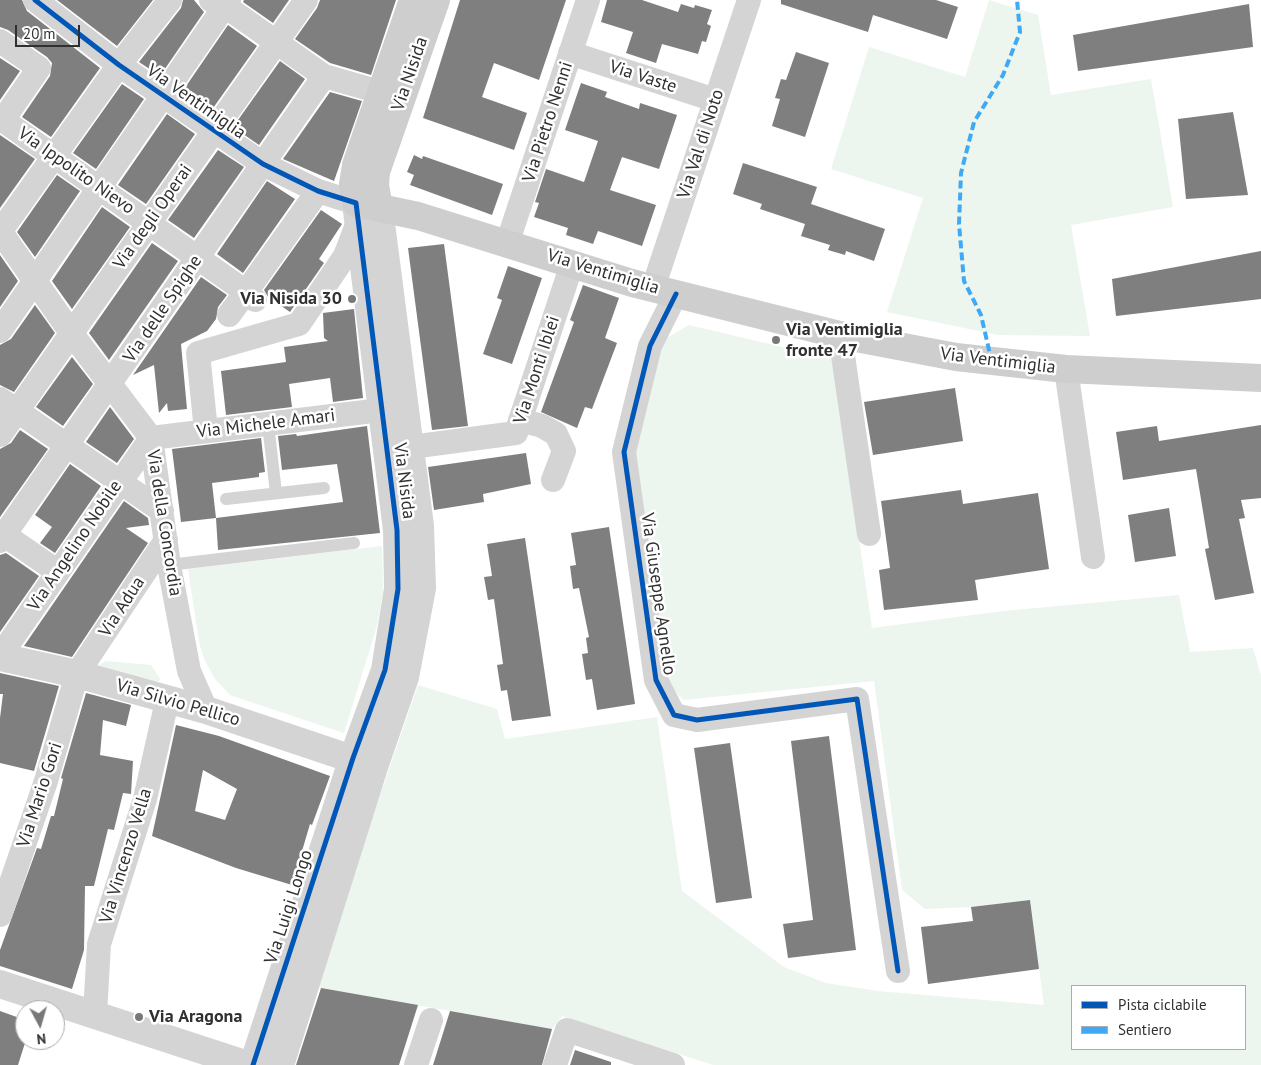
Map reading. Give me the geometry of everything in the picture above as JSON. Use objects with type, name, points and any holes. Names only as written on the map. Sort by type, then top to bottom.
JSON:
[{"type":"main road","name":"Via Nisida","points":[[364,211],[353,184],[356,165],[413,0]]},
{"type":"main road","name":"Via Nisida","points":[[364,211],[375,185],[376,172],[436,0]]},
{"type":"main road","name":"Via Ventimiglia","points":[[364,211],[418,216],[665,291],[840,335],[974,360],[1066,369],[1261,378]]},
{"type":"street","name":"Via Ventimiglia","points":[[35,0],[119,65],[213,132],[263,164],[364,211]]},
{"type":"street","points":[[0,232],[53,155],[119,65],[170,0]]},
{"type":"street","name":"Via degli Operai","points":[[0,435],[9,405],[72,334],[148,222],[306,0]]},
{"type":"street","name":"Via Pietro Nenni","points":[[507,244],[588,0]]},
{"type":"street","name":"Via Val di Noto","points":[[665,291],[715,100],[749,0]]},
{"type":"street","points":[[0,331],[163,96],[222,2],[324,76],[380,92]]},
{"type":"street","points":[[0,41],[39,68],[1,119]]},
{"type":"street","name":"Via Vaste","points":[[570,53],[715,100]]},
{"type":"street","name":"Via delle Spighe","points":[[1,536],[110,385],[324,76]]},
{"type":"street","name":"Via Ippolito Nievo","points":[[1,119],[251,296]]},
{"type":"street","points":[[229,315],[251,296],[318,191]]},
{"type":"street","points":[[206,431],[198,353],[299,324],[345,256],[364,211]]},
{"type":"street","name":"Via Nisida","points":[[363,762],[385,670],[398,588],[397,530],[381,410],[364,211]]},
{"type":"street","name":"Via Nisida","points":[[363,762],[405,677],[422,588],[422,553],[411,447],[364,211]]},
{"type":"street","name":"Via della Concordia","points":[[0,232],[72,334],[152,438],[166,540],[189,671],[206,710]]},
{"type":"street","name":"Via Monti Iblei","points":[[411,447],[516,433],[572,264]]},
{"type":"street","name":"Via Giuseppe Agnello","points":[[665,291],[624,452],[656,680],[674,715],[697,720],[857,699],[898,971]]},
{"type":"street","points":[[840,335],[868,534]]},
{"type":"street","points":[[1066,369],[1093,557]]},
{"type":"street","points":[[9,405],[162,511]]},
{"type":"street","name":"Via Michele Amari","points":[[152,438],[381,410]]},
{"type":"street","points":[[520,420],[542,426],[556,434],[564,451],[553,480]]},
{"type":"street","name":"Via Angelino Nobile","points":[[0,656],[120,481],[152,438]]},
{"type":"street","points":[[1,536],[58,572]]},
{"type":"street","name":"Via Adua","points":[[78,674],[166,540]]},
{"type":"street","name":"Via Silvio Pellico","points":[[0,656],[78,674],[206,710],[363,762]]},
{"type":"street","name":"Via Mario Gori","points":[[0,915],[46,781],[78,674]]},
{"type":"street","name":"Via Vincenzo Vella","points":[[95,1014],[99,944],[145,799],[168,700]]},
{"type":"street","points":[[280,1065],[363,762]]},
{"type":"street","name":"Via Luigi Longo","points":[[253,1065],[363,762]]},
{"type":"street","points":[[0,984],[248,1065]]},
{"type":"street","points":[[416,1065],[431,1020]]},
{"type":"street","points":[[555,1065],[567,1030],[673,1065]]},
{"type":"lane","points":[[268,424],[276,493]]},
{"type":"lane","points":[[226,499],[324,488]]},
{"type":"lane","points":[[170,565],[354,543]]},
{"type":"shaded area","points":[[989,0],[1038,15],[1051,95],[1151,79],[1173,207],[1071,225],[1090,336],[998,335],[887,312],[923,198],[831,169],[869,47],[965,77]]},
{"type":"shaded area","points":[[689,325],[833,359],[872,628],[1003,611],[1179,595],[1190,652],[1253,648],[1261,675],[1261,1065],[713,1065],[562,1016],[552,1029],[314,987],[418,685],[497,709],[505,739],[657,717],[682,891],[784,967],[826,983],[878,991],[1044,1005],[1030,900],[971,907],[925,909],[902,890],[874,681],[683,700],[662,677],[633,452],[663,340]]},
{"type":"shaded area","points":[[382,546],[383,592],[377,626],[344,733],[230,695],[215,679],[204,659],[199,642],[188,569]]},
{"type":"shaded area","points":[[106,661],[151,665],[161,680],[154,682],[99,665]]},
{"type":"building","points":[[0,0],[22,0],[27,11],[100,68],[51,137],[22,117],[50,76],[52,63],[47,57],[8,30],[0,27]]},
{"type":"building","points":[[57,0],[153,0],[117,46]]},
{"type":"building","points":[[183,0],[194,0],[204,12],[160,76],[139,62],[181,8]]},
{"type":"building","points":[[244,0],[289,0],[273,23],[243,2]]},
{"type":"building","points":[[320,0],[396,0],[371,75],[330,63],[295,39],[317,8]]},
{"type":"building","points":[[460,0],[566,0],[539,80],[494,63],[482,97],[527,113],[514,150],[423,118]]},
{"type":"building","points":[[607,0],[642,0],[678,12],[681,4],[694,8],[695,5],[712,10],[707,24],[711,26],[706,42],[702,41],[698,54],[662,44],[656,63],[626,53],[633,32],[601,22]]},
{"type":"building","points":[[781,0],[936,0],[958,7],[947,39],[873,15],[868,32],[781,4]]},
{"type":"building","points":[[1249,4],[1253,47],[1078,71],[1073,35]]},
{"type":"building","points":[[228,25],[257,46],[211,111],[182,92]]},
{"type":"building","points":[[796,52],[829,63],[805,137],[772,126],[780,99],[775,98],[781,79],[786,80]]},
{"type":"building","points":[[0,58],[20,71],[0,100]]},
{"type":"building","points":[[280,61],[305,79],[259,145],[233,127]]},
{"type":"building","points":[[581,83],[607,92],[605,97],[639,109],[640,103],[677,115],[659,169],[622,157],[610,190],[656,205],[642,246],[598,231],[593,244],[566,235],[568,228],[534,217],[539,203],[535,202],[546,169],[584,182],[598,141],[565,130]]},
{"type":"building","points":[[122,84],[144,99],[96,169],[73,153]]},
{"type":"building","points":[[330,92],[362,101],[334,181],[283,159]]},
{"type":"building","points":[[1233,112],[1248,195],[1186,199],[1178,119]]},
{"type":"building","points":[[167,114],[195,134],[146,204],[118,185]]},
{"type":"building","points":[[0,135],[35,159],[0,208]]},
{"type":"building","points":[[218,150],[244,167],[194,238],[168,220]]},
{"type":"building","points":[[414,155],[422,159],[423,156],[503,184],[492,215],[410,185],[414,175],[407,172]]},
{"type":"building","points":[[743,163],[817,187],[811,204],[885,229],[874,261],[846,251],[845,255],[828,250],[830,245],[801,236],[805,224],[760,209],[762,204],[733,194]]},
{"type":"building","points":[[57,175],[80,191],[35,257],[17,232]]},
{"type":"building","points":[[267,181],[295,199],[243,273],[217,254]]},
{"type":"building","points":[[102,207],[130,227],[72,309],[52,281]]},
{"type":"building","points":[[321,210],[342,224],[319,259],[324,263],[290,312],[268,297],[264,290]]},
{"type":"building","points":[[152,243],[178,261],[109,360],[89,333]]},
{"type":"building","points":[[444,244],[468,426],[432,430],[408,248]]},
{"type":"building","points":[[1261,251],[1261,299],[1116,316],[1112,279]]},
{"type":"building","points":[[0,255],[18,281],[0,307]]},
{"type":"building","points":[[508,266],[542,278],[512,364],[483,354],[502,300],[497,298]]},
{"type":"building","points":[[201,277],[227,295],[218,307],[216,319],[207,331],[181,344],[187,409],[168,411],[167,403],[159,413],[154,365],[133,375]]},
{"type":"building","points":[[583,285],[619,298],[605,338],[617,343],[592,409],[585,407],[577,428],[541,412],[574,322],[570,320]]},
{"type":"building","points":[[35,305],[55,333],[14,392],[0,385],[0,345],[11,339]]},
{"type":"building","points":[[354,309],[363,398],[333,402],[330,378],[289,384],[292,407],[226,415],[221,371],[286,362],[284,347],[328,341],[324,338],[323,313]]},
{"type":"building","points":[[72,357],[93,384],[63,426],[36,407]]},
{"type":"building","points":[[955,388],[963,441],[873,455],[864,402]]},
{"type":"building","points":[[110,407],[134,439],[117,463],[86,442]]},
{"type":"building","points":[[1261,425],[1261,498],[1241,500],[1245,518],[1239,519],[1254,593],[1215,600],[1205,549],[1209,548],[1196,469],[1123,480],[1116,432],[1157,426],[1159,441]]},
{"type":"building","points":[[367,426],[380,533],[218,550],[216,518],[343,502],[337,464],[282,470],[278,436],[296,434],[297,436]]},
{"type":"building","points":[[20,430],[48,449],[0,517],[0,449],[11,443]]},
{"type":"building","points":[[261,438],[265,472],[259,473],[259,477],[212,483],[216,518],[181,522],[172,449]]},
{"type":"building","points":[[526,453],[531,484],[483,494],[484,502],[434,510],[428,467]]},
{"type":"building","points":[[70,464],[101,486],[55,553],[40,543],[52,527],[35,515]]},
{"type":"building","points":[[961,490],[963,504],[1038,493],[1049,569],[975,580],[978,600],[884,610],[879,570],[890,568],[881,501]]},
{"type":"building","points":[[124,501],[148,518],[149,525],[126,528],[148,543],[72,657],[24,646]]},
{"type":"building","points":[[1169,508],[1176,556],[1135,562],[1128,515]]},
{"type":"building","points":[[609,527],[635,704],[597,710],[592,679],[586,680],[582,654],[588,653],[586,638],[589,637],[579,588],[573,589],[570,566],[576,565],[571,533]]},
{"type":"building","points":[[525,538],[551,716],[512,721],[507,690],[501,691],[497,665],[503,664],[494,599],[488,600],[484,577],[492,576],[487,544]]},
{"type":"building","points":[[6,553],[39,576],[0,632],[0,555]]},
{"type":"building","points":[[0,673],[59,686],[34,771],[0,763],[0,718],[3,694],[0,694]]},
{"type":"building","points":[[86,693],[131,705],[126,726],[103,720],[100,755],[133,761],[131,794],[123,793],[114,830],[108,829],[94,886],[85,886],[84,950],[72,989],[0,966],[0,950],[37,848],[41,849],[51,816],[54,816],[63,779],[61,778]]},
{"type":"building","points":[[176,725],[219,736],[330,776],[312,825],[310,824],[292,885],[236,868],[152,836]],"holes":[[[203,770],[237,789],[225,820],[195,811]]]},
{"type":"building","points":[[829,736],[856,950],[788,958],[783,924],[813,920],[791,741]]},
{"type":"building","points":[[730,743],[752,898],[716,903],[694,748]]},
{"type":"building","points":[[1030,900],[1039,969],[928,984],[921,927],[973,921],[971,907]]},
{"type":"building","points":[[321,988],[418,1005],[399,1065],[296,1065]]},
{"type":"building","points":[[0,1011],[15,1016],[15,1050],[23,1050],[18,1065],[0,1065]]},
{"type":"building","points":[[450,1011],[552,1029],[542,1065],[433,1065]]},
{"type":"building","points":[[575,1050],[611,1062],[611,1065],[570,1065]]},
{"type":"marked path","points":[[992,363],[981,315],[964,281],[959,224],[961,173],[974,122],[1003,75],[1020,32],[1017,0]]},
{"type":"cycle path","points":[[35,0],[119,65],[263,164],[318,191],[356,203],[397,530],[398,589],[385,670],[353,758],[253,1065]]},
{"type":"cycle path","points":[[676,294],[650,346],[624,452],[656,680],[674,715],[697,720],[857,699],[898,971]]},
{"type":"place","name":"Via Nisida 30","points":[[352,299]]},
{"type":"place","name":"Via Ventimiglia fronte 47","points":[[776,340]]},
{"type":"place","name":"Via Aragona","points":[[139,1017]]}]
